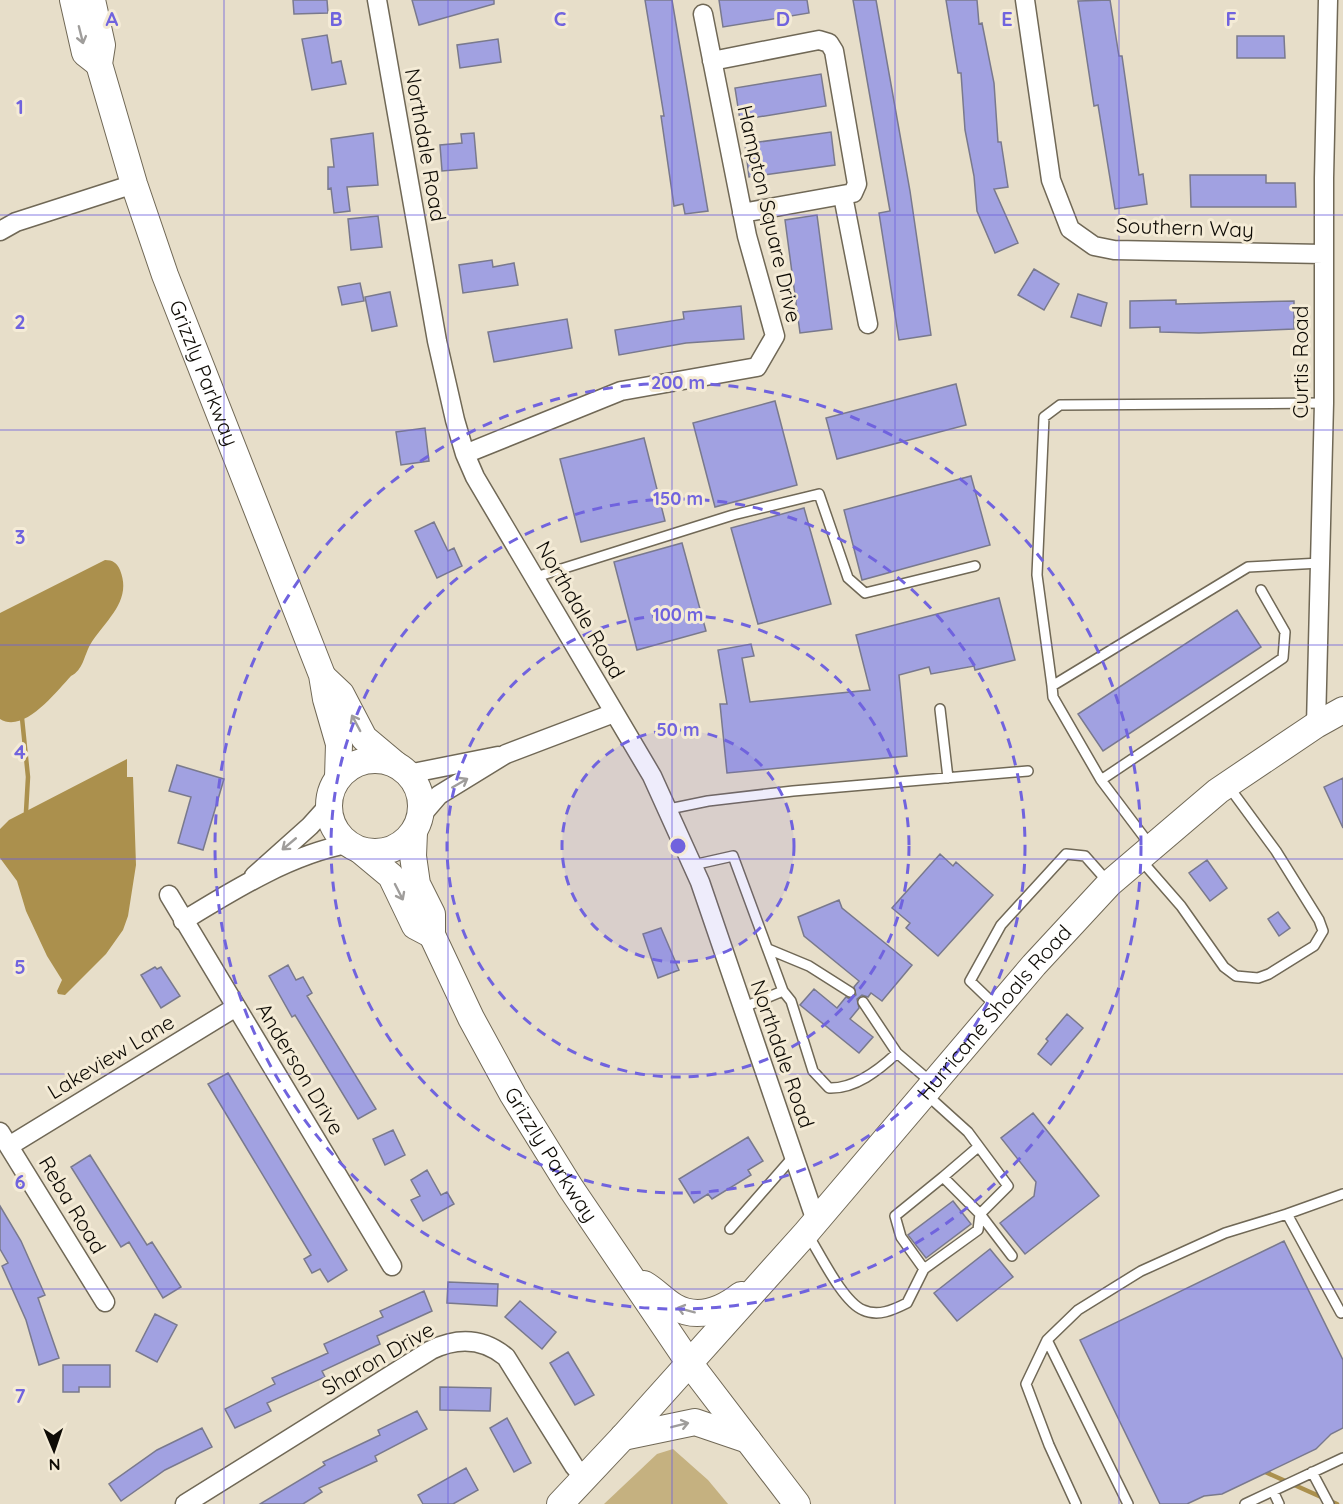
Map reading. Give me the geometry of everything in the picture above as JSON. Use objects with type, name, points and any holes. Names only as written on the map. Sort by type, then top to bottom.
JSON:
[{"type":"street","name":"Grizzly Parkway","points":[[73,0],[85,53],[99,64]]},
{"type":"street","name":"Grizzly Parkway","points":[[92,0],[102,45],[99,64],[134,184],[202,372],[322,675],[326,699],[339,744],[338,778]]},
{"type":"street","name":"Northdale Road","points":[[377,0],[437,341],[465,454],[475,477],[536,577],[669,809],[693,866],[793,1157],[811,1227]]},
{"type":"street","name":"Southern Way","points":[[1025,0],[1051,180],[1070,229],[1094,246],[1114,250],[1323,254]]},
{"type":"street","name":"Curtis Road","points":[[1316,725],[1324,403],[1323,254],[1334,81],[1328,0]]},
{"type":"street","name":"Hampton Square Drive","points":[[465,454],[621,391],[757,367],[775,336],[742,213],[703,14]]},
{"type":"street","points":[[712,61],[819,40],[829,43],[834,51],[857,184],[853,193],[742,213]]},
{"type":"street","points":[[0,231],[16,222],[134,184]]},
{"type":"street","points":[[843,196],[868,324]]},
{"type":"street","name":"Grizzly Parkway","points":[[322,675],[341,694],[364,738],[402,769]]},
{"type":"street","name":"Hurricane Shoals Road","points":[[560,1504],[690,1364],[811,1227],[998,1008],[1110,883],[1228,785],[1316,725],[1343,710]]},
{"type":"street","points":[[183,921],[248,881],[321,849],[355,848],[376,853],[391,850],[404,843],[439,795],[506,754],[614,713]]},
{"type":"street","points":[[355,848],[337,834],[330,821],[328,806],[330,791],[338,778],[350,767],[364,761],[380,760],[402,769],[506,754]]},
{"type":"street","points":[[402,769],[419,794],[417,825]]},
{"type":"street","points":[[248,881],[310,826],[328,806]]},
{"type":"street","name":"Grizzly Parkway","points":[[417,825],[413,856],[417,884],[432,914],[432,935],[471,1017],[513,1095],[690,1364],[797,1504]]},
{"type":"street","name":"Grizzly Parkway","points":[[355,848],[391,876],[416,926],[432,935]]},
{"type":"street","name":"Anderson Drive","points":[[169,895],[392,1266]]},
{"type":"street","name":"Lakeview Lane","points":[[4,1139],[236,1007]]},
{"type":"street","name":"Reba Road","points":[[4,1139],[105,1302]]},
{"type":"street","points":[[631,1277],[651,1288],[675,1307],[695,1313],[715,1311],[746,1291],[758,1287]]},
{"type":"street","name":"Sharon Drive","points":[[184,1504],[431,1350],[460,1341],[479,1342],[494,1348],[506,1357],[574,1466],[585,1479]]},
{"type":"street","points":[[623,1437],[695,1422],[748,1440]]},
{"type":"lane","points":[[1228,785],[1276,851],[1319,920],[1323,931],[1314,946],[1258,978],[1246,979],[1229,973],[1145,852],[1053,697],[1037,575],[1044,417],[1060,405],[1324,403]]},
{"type":"lane","points":[[536,577],[733,515],[819,494],[848,578],[865,592],[975,566]]},
{"type":"lane","points":[[1052,686],[1248,567],[1320,563]]},
{"type":"lane","points":[[1101,780],[1283,658],[1285,632],[1261,590]]},
{"type":"lane","points":[[940,709],[948,778]]},
{"type":"lane","points":[[669,809],[740,797],[1028,771]]},
{"type":"lane","points":[[998,1008],[970,981],[1007,918],[1066,854],[1085,856],[1110,883]]},
{"type":"lane","points":[[693,866],[733,856],[783,991],[791,1001],[813,1071],[829,1088],[842,1089],[878,1071],[897,1053]]},
{"type":"lane","points":[[768,949],[809,966],[850,992]]},
{"type":"lane","points":[[742,1008],[783,991]]},
{"type":"lane","points":[[811,1227],[848,1298],[862,1310],[880,1314],[907,1303],[924,1269],[978,1230],[980,1215],[1008,1186],[968,1132],[897,1053],[864,1002]]},
{"type":"lane","points":[[924,1269],[901,1237],[895,1216],[978,1147]]},
{"type":"lane","points":[[730,1229],[793,1157]]},
{"type":"lane","points":[[943,1177],[980,1215],[1012,1257]]},
{"type":"lane","points":[[1076,1504],[1049,1445],[1026,1384],[1047,1340],[1078,1310],[1141,1271],[1225,1233],[1343,1194]]},
{"type":"lane","points":[[1287,1214],[1341,1313]]},
{"type":"lane","points":[[1047,1340],[1128,1504]]},
{"type":"lane","points":[[1245,1504],[1343,1458]]},
{"type":"lane","points":[[1312,1472],[1329,1504]]},
{"type":"lane","points":[[1273,1491],[1279,1504]]},
{"type":"shaded area","points":[[105,560],[112,561],[119,568],[123,581],[123,592],[115,610],[90,645],[81,666],[48,701],[29,716],[19,721],[9,722],[0,719],[0,613]]},
{"type":"shaded area","points":[[127,759],[127,777],[133,777],[136,865],[128,916],[123,930],[106,954],[65,995],[58,994],[62,980],[47,956],[26,911],[17,881],[0,858],[0,829],[9,820]]},
{"type":"shaded area","points":[[673,1449],[708,1480],[728,1504],[604,1504],[657,1454]]},
{"type":"building","points":[[293,0],[327,0],[328,13],[294,14]]},
{"type":"building","points":[[412,0],[494,0],[494,4],[419,25]]},
{"type":"building","points":[[645,0],[672,0],[708,211],[685,214],[683,204],[674,206],[661,116],[664,116]]},
{"type":"building","points":[[719,0],[807,0],[809,13],[723,27]]},
{"type":"building","points":[[853,0],[876,0],[910,191],[931,335],[899,340],[879,213],[890,211]]},
{"type":"building","points":[[946,0],[977,0],[979,24],[982,23],[994,83],[998,142],[1001,142],[1008,187],[994,189],[1018,243],[995,253],[977,211],[974,176],[965,130],[961,73],[958,73]]},
{"type":"building","points":[[1110,0],[1119,56],[1122,56],[1139,175],[1143,174],[1147,204],[1115,209],[1098,105],[1094,106],[1078,1]]},
{"type":"building","points":[[327,35],[332,63],[341,61],[346,84],[312,90],[302,39]]},
{"type":"building","points":[[1237,36],[1284,36],[1285,58],[1237,58]]},
{"type":"building","points":[[498,39],[501,62],[460,68],[457,45]]},
{"type":"building","points":[[821,74],[826,106],[740,120],[735,88]]},
{"type":"building","points":[[831,132],[835,165],[749,177],[745,144]]},
{"type":"building","points":[[373,133],[378,185],[347,187],[350,211],[334,213],[331,188],[328,189],[328,167],[334,167],[331,139]]},
{"type":"building","points":[[474,133],[477,168],[442,171],[440,145],[462,143],[461,134]]},
{"type":"building","points":[[1190,175],[1266,175],[1266,183],[1295,183],[1296,207],[1191,207]]},
{"type":"building","points":[[817,215],[832,329],[800,333],[785,220]]},
{"type":"building","points":[[378,216],[382,247],[351,250],[348,219]]},
{"type":"building","points":[[492,260],[493,267],[514,263],[518,285],[463,293],[459,265]]},
{"type":"building","points":[[1034,269],[1059,284],[1044,310],[1018,295]]},
{"type":"building","points":[[360,283],[364,301],[342,305],[338,287]]},
{"type":"building","points":[[390,292],[397,326],[372,331],[365,297]]},
{"type":"building","points":[[1078,294],[1107,303],[1101,326],[1071,317]]},
{"type":"building","points":[[1176,300],[1176,304],[1294,301],[1294,329],[1199,333],[1160,332],[1160,327],[1130,328],[1130,301]]},
{"type":"building","points":[[741,306],[744,339],[686,343],[619,355],[615,330],[684,319],[683,312]]},
{"type":"building","points":[[567,319],[572,348],[494,362],[488,332]]},
{"type":"building","points":[[956,384],[966,425],[837,459],[826,418]]},
{"type":"building","points":[[775,401],[797,485],[715,507],[693,423]]},
{"type":"building","points":[[425,428],[429,461],[401,465],[396,432]]},
{"type":"building","points":[[644,438],[665,521],[581,542],[560,459]]},
{"type":"building","points":[[971,476],[990,545],[862,580],[844,510]]},
{"type":"building","points":[[804,508],[831,604],[758,624],[731,528]]},
{"type":"building","points":[[434,522],[448,551],[454,548],[462,566],[437,578],[415,531]]},
{"type":"building","points":[[682,543],[706,631],[637,650],[614,562]]},
{"type":"building","points":[[999,598],[1015,660],[975,670],[974,666],[931,674],[929,667],[899,675],[907,756],[727,773],[720,704],[727,704],[718,650],[751,644],[754,656],[742,658],[750,702],[870,690],[856,635]]},
{"type":"building","points":[[1237,610],[1261,647],[1103,751],[1078,714]]},
{"type":"building","points":[[177,765],[224,779],[203,850],[178,843],[191,797],[169,791]]},
{"type":"building","points":[[1343,778],[1343,828],[1324,787]]},
{"type":"building","points":[[940,854],[953,866],[956,862],[993,895],[938,956],[906,928],[910,923],[892,908]]},
{"type":"building","points":[[1207,860],[1227,888],[1210,901],[1189,873]]},
{"type":"building","points":[[839,900],[842,908],[912,965],[882,1001],[871,993],[868,997],[862,995],[857,999],[859,1008],[850,1019],[873,1037],[859,1053],[800,1005],[814,989],[837,1008],[846,997],[850,999],[856,995],[854,987],[859,981],[804,936],[798,917]]},
{"type":"building","points":[[1278,912],[1290,928],[1279,936],[1268,919]]},
{"type":"building","points":[[661,928],[679,970],[658,978],[643,934]]},
{"type":"building","points":[[288,965],[296,980],[303,977],[312,993],[307,996],[376,1109],[358,1119],[295,1015],[292,1017],[269,976]]},
{"type":"building","points":[[155,967],[157,969],[161,967],[180,996],[161,1008],[141,975]]},
{"type":"building","points":[[1067,1014],[1083,1028],[1051,1065],[1038,1054],[1048,1041],[1046,1039]]},
{"type":"building","points":[[228,1073],[347,1270],[328,1282],[320,1269],[312,1273],[304,1259],[311,1255],[208,1084]]},
{"type":"building","points":[[1033,1113],[1099,1196],[1025,1254],[1000,1223],[1034,1196],[1036,1182],[1001,1138]]},
{"type":"building","points":[[393,1130],[405,1155],[385,1165],[373,1139]]},
{"type":"building","points":[[748,1137],[763,1161],[748,1170],[751,1175],[712,1199],[708,1194],[694,1203],[679,1179]]},
{"type":"building","points":[[90,1155],[147,1245],[152,1242],[181,1287],[163,1298],[129,1242],[121,1247],[71,1167]]},
{"type":"building","points":[[427,1170],[441,1195],[447,1192],[454,1204],[423,1221],[411,1200],[420,1196],[411,1180]]},
{"type":"building","points":[[953,1201],[971,1224],[926,1258],[908,1235]]},
{"type":"building","points":[[0,1206],[21,1241],[45,1295],[38,1298],[59,1358],[39,1365],[26,1320],[2,1266],[8,1263],[0,1249]]},
{"type":"building","points":[[1284,1241],[1343,1360],[1343,1428],[1331,1434],[1316,1449],[1222,1494],[1204,1496],[1187,1504],[1160,1504],[1080,1340]]},
{"type":"building","points":[[990,1249],[1013,1277],[957,1321],[934,1293]]},
{"type":"building","points":[[448,1282],[498,1284],[497,1306],[447,1303]]},
{"type":"building","points":[[424,1291],[432,1311],[377,1336],[380,1344],[322,1371],[325,1377],[267,1403],[271,1411],[235,1428],[225,1409],[275,1384],[272,1378],[328,1353],[324,1344],[383,1317],[380,1311]]},
{"type":"building","points":[[520,1301],[556,1332],[542,1349],[505,1317]]},
{"type":"building","points":[[155,1314],[177,1325],[157,1362],[136,1351]]},
{"type":"building","points":[[568,1352],[594,1395],[575,1405],[550,1363]]},
{"type":"building","points":[[63,1365],[110,1365],[110,1387],[79,1387],[79,1392],[63,1392]]},
{"type":"building","points":[[440,1387],[491,1388],[490,1411],[440,1410]]},
{"type":"building","points":[[417,1411],[427,1429],[375,1456],[377,1461],[319,1488],[322,1492],[303,1504],[260,1504],[325,1465],[323,1462],[380,1435],[378,1430]]},
{"type":"building","points":[[507,1418],[531,1463],[514,1472],[490,1428]]},
{"type":"building","points":[[202,1428],[212,1447],[165,1470],[121,1501],[109,1484],[157,1450]]},
{"type":"building","points":[[466,1468],[478,1490],[453,1504],[423,1504],[418,1495]]},
{"type":"waterway","points":[[22,718],[28,777],[26,812]]},
{"type":"waterway","points":[[1263,1471],[1337,1504]]}]
